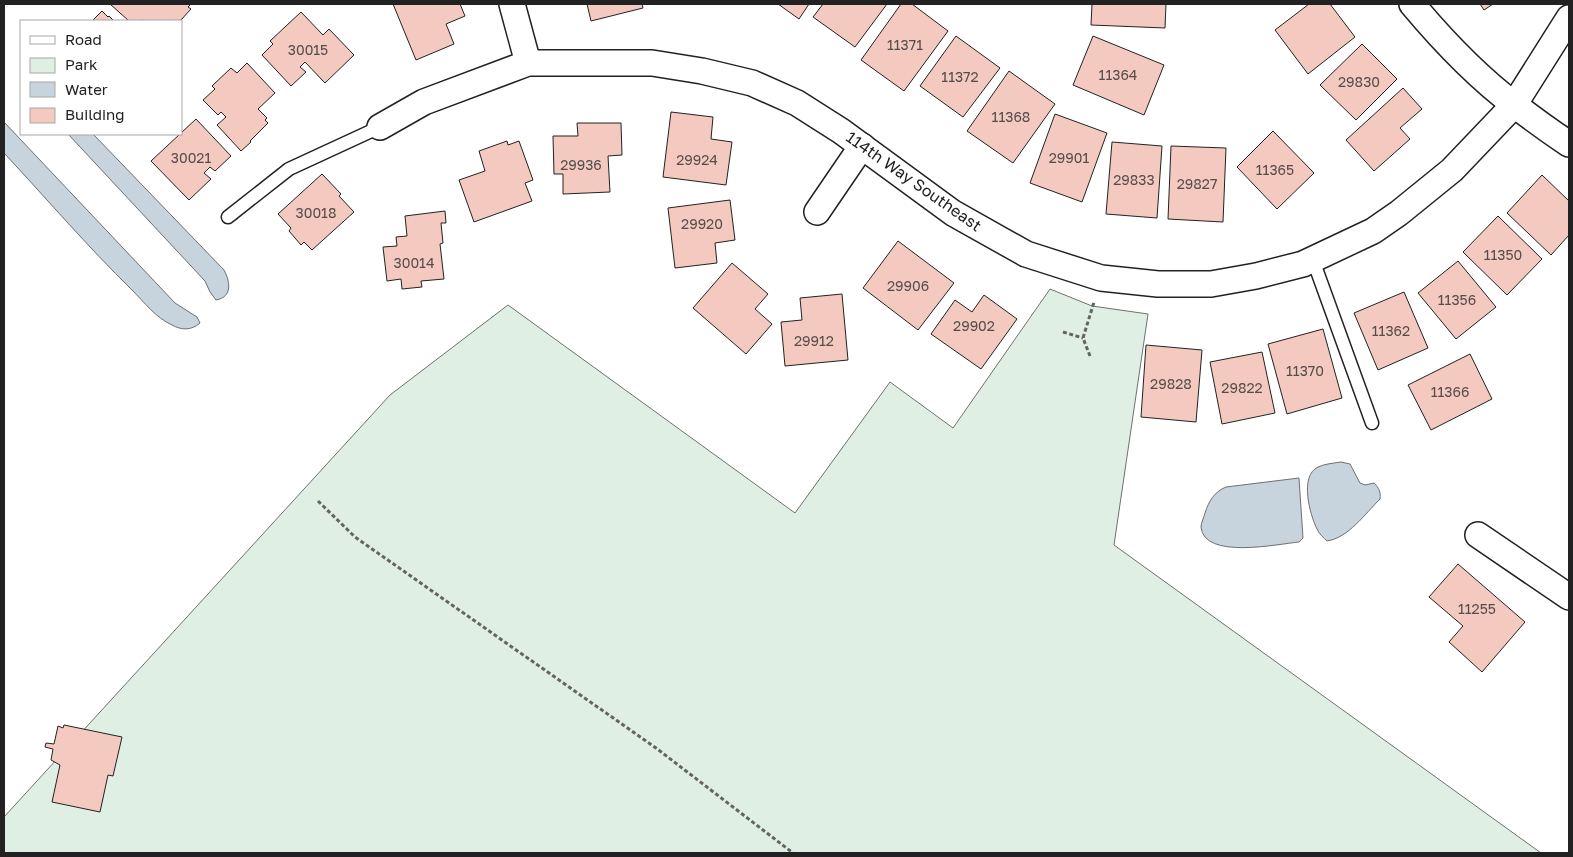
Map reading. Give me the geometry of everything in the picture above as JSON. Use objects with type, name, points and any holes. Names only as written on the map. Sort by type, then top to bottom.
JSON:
[{"type":"street","points":[[512,4],[528,63]]},
{"type":"street","points":[[1412,4],[1467,64],[1514,105],[1569,144]]},
{"type":"street","name":"114th Way Southeast","points":[[380,127],[424,102],[528,63],[652,63],[710,73],[752,83],[797,103],[862,146],[954,213],[1026,254],[1101,278],[1158,284],[1211,284],[1256,276],[1303,264],[1373,231],[1399,212],[1452,170],[1514,105],[1569,18]]},
{"type":"street","points":[[816,212],[862,146]]},
{"type":"street","points":[[1478,535],[1569,597]]},
{"type":"lane","points":[[228,217],[289,169],[380,127]]},
{"type":"lane","points":[[1312,260],[1372,423]]},
{"type":"path","points":[[1090,356],[1083,338],[1101,278]]},
{"type":"path","points":[[1063,332],[1083,338]]},
{"type":"path","points":[[318,501],[355,537],[656,748],[793,853]]},
{"type":"green space","points":[[1050,289],[1092,306],[1148,314],[1114,545],[1541,853],[4,853],[4,817],[390,395],[508,305],[795,513],[890,382],[953,428]]},
{"type":"water","points":[[4,122],[175,303],[197,317],[200,323],[186,329],[179,328],[166,322],[150,309],[4,153]]},
{"type":"water","points":[[69,135],[94,135],[224,270],[229,284],[228,292],[225,296],[216,300],[205,281]]},
{"type":"water","points":[[1341,462],[1350,464],[1360,483],[1365,485],[1374,483],[1379,490],[1380,499],[1349,530],[1335,539],[1327,541],[1314,523],[1309,506],[1307,487],[1312,472],[1318,467]]},
{"type":"water","points":[[1299,478],[1303,538],[1299,542],[1243,548],[1215,544],[1205,537],[1201,527],[1202,522],[1208,505],[1218,491],[1226,487]]},
{"type":"building","points":[[110,4],[191,4],[188,7],[191,9],[181,20],[128,20]]},
{"type":"building","points":[[393,4],[460,4],[465,16],[446,24],[454,44],[416,60]]},
{"type":"building","points":[[587,4],[642,4],[643,8],[591,21]]},
{"type":"building","points":[[778,4],[809,4],[799,19]]},
{"type":"building","points":[[823,4],[887,4],[855,47],[813,17]]},
{"type":"building","points":[[901,4],[912,4],[948,31],[904,91],[861,60]]},
{"type":"building","points":[[1092,4],[1166,4],[1165,28],[1091,25]]},
{"type":"building","points":[[1309,4],[1330,4],[1355,37],[1308,74],[1275,30]]},
{"type":"building","points":[[1480,4],[1493,4],[1484,10]]},
{"type":"building","points":[[102,11],[113,20],[93,20]]},
{"type":"building","points":[[301,12],[323,35],[329,29],[354,55],[325,83],[305,62],[300,67],[306,72],[291,86],[262,55],[273,44],[270,41]]},
{"type":"building","points":[[956,36],[1000,68],[963,117],[920,86]]},
{"type":"building","points":[[1093,36],[1164,65],[1144,115],[1073,85]]},
{"type":"building","points":[[1362,44],[1397,79],[1356,120],[1320,85]]},
{"type":"building","points":[[247,63],[275,93],[258,109],[267,118],[265,120],[268,123],[241,151],[217,125],[226,117],[221,112],[218,115],[203,100],[215,89],[212,86],[231,68],[237,73]]},
{"type":"building","points":[[1009,71],[1055,104],[1013,163],[967,131]]},
{"type":"building","points":[[1403,88],[1422,109],[1400,128],[1410,139],[1374,171],[1346,140]]},
{"type":"building","points":[[671,112],[713,117],[711,139],[732,142],[726,185],[663,177]]},
{"type":"building","points":[[1055,114],[1107,133],[1082,202],[1030,183]]},
{"type":"building","points":[[196,119],[231,156],[215,171],[210,167],[204,173],[211,179],[189,200],[151,161],[179,135],[182,135],[182,132]]},
{"type":"building","points":[[577,123],[621,123],[622,155],[608,156],[610,192],[563,194],[563,174],[554,174],[553,136],[578,136]]},
{"type":"building","points":[[1273,131],[1314,173],[1277,209],[1237,167]]},
{"type":"building","points":[[507,141],[508,145],[519,141],[533,180],[525,183],[532,201],[474,222],[459,180],[485,171],[479,151]]},
{"type":"building","points":[[1112,142],[1162,146],[1157,218],[1106,214]]},
{"type":"building","points":[[1171,146],[1226,148],[1223,222],[1168,219]]},
{"type":"building","points":[[322,174],[341,194],[339,196],[354,212],[312,250],[304,242],[301,245],[289,231],[291,228],[278,214]]},
{"type":"building","points":[[1542,175],[1569,201],[1569,235],[1551,255],[1507,213]]},
{"type":"building","points":[[730,200],[735,240],[715,243],[717,263],[675,268],[668,208]]},
{"type":"building","points":[[445,211],[446,223],[441,223],[443,243],[440,244],[444,279],[421,281],[422,287],[402,289],[401,279],[387,281],[383,247],[397,246],[396,237],[407,236],[405,216]]},
{"type":"building","points":[[1498,216],[1542,259],[1507,295],[1463,252]]},
{"type":"building","points":[[898,241],[954,283],[918,330],[863,288]]},
{"type":"building","points":[[1458,261],[1496,307],[1456,339],[1418,293]]},
{"type":"building","points":[[732,263],[768,294],[755,309],[772,324],[746,354],[693,308]]},
{"type":"building","points":[[1404,292],[1428,348],[1378,370],[1354,313]]},
{"type":"building","points":[[842,294],[848,360],[785,366],[781,322],[802,320],[800,298]]},
{"type":"building","points":[[984,295],[1017,319],[981,369],[931,334],[955,300],[972,312]]},
{"type":"building","points":[[1323,329],[1342,398],[1287,414],[1268,344]]},
{"type":"building","points":[[1146,345],[1202,350],[1196,422],[1141,417]]},
{"type":"building","points":[[1262,352],[1275,413],[1222,424],[1210,362]]},
{"type":"building","points":[[1470,354],[1492,399],[1431,430],[1408,385]]},
{"type":"building","points":[[1458,564],[1525,622],[1482,672],[1449,642],[1463,626],[1429,597]]},
{"type":"building","points":[[64,725],[122,737],[113,776],[108,775],[100,812],[52,802],[60,765],[51,760],[53,749],[45,747],[46,743],[54,744],[58,726],[63,728]]}]
